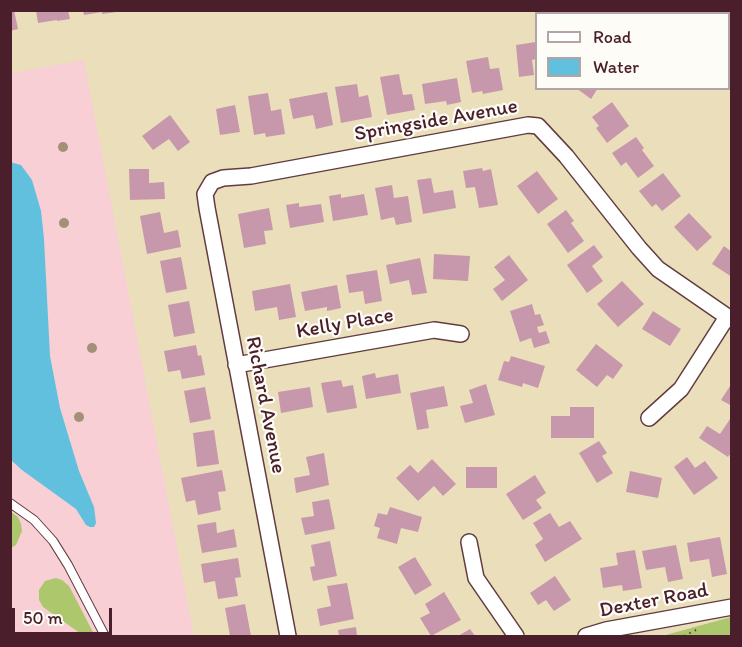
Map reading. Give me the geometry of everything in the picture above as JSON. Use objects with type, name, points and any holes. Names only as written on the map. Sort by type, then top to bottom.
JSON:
[{"type":"street","name":"Springside Avenue","points":[[212,182],[223,178],[251,176],[528,125],[538,126],[566,156],[658,269],[729,319]]},
{"type":"street","name":"Richard Avenue","points":[[212,182],[205,194],[288,636]]},
{"type":"street","points":[[649,418],[681,389],[729,319]]},
{"type":"street","name":"Kelly Place","points":[[236,365],[434,330],[461,334]]},
{"type":"street","points":[[470,542],[476,578],[516,636]]},
{"type":"street","name":"Dexter Road","points":[[585,636],[606,630],[732,607]]},
{"type":"lane","points":[[10,502],[34,520],[53,541],[105,636]]},
{"type":"path","points":[[684,636],[696,630]]},
{"type":"shaded area","points":[[84,60],[194,636],[11,636],[11,73]]},
{"type":"green space","points":[[11,512],[18,517],[22,531],[16,545],[11,548]]},
{"type":"green space","points":[[56,578],[69,586],[95,636],[84,636],[43,607],[39,600],[39,590],[45,581]]},
{"type":"green space","points":[[731,617],[731,636],[662,636]]},
{"type":"water","points":[[10,162],[21,165],[32,180],[41,211],[50,356],[60,408],[79,471],[94,507],[96,523],[94,527],[86,525],[76,509],[11,460]]},
{"type":"building","points":[[10,10],[14,10],[18,29],[10,31]]},
{"type":"building","points":[[36,10],[68,10],[70,19],[38,23]]},
{"type":"building","points":[[83,10],[117,10],[117,12],[84,15]]},
{"type":"building","points":[[535,42],[535,59],[532,60],[534,75],[519,77],[516,45]]},
{"type":"building","points":[[488,57],[490,69],[499,68],[503,90],[483,94],[482,91],[472,93],[466,61]]},
{"type":"building","points":[[399,74],[403,95],[412,94],[415,110],[387,115],[380,77]]},
{"type":"building","points":[[457,78],[461,102],[447,105],[446,101],[425,104],[422,84]]},
{"type":"building","points":[[357,84],[359,97],[368,95],[372,117],[341,123],[335,87]]},
{"type":"building","points":[[579,90],[597,90],[591,99]]},
{"type":"building","points":[[327,92],[333,125],[316,129],[313,115],[293,119],[289,99]]},
{"type":"building","points":[[268,93],[271,111],[281,109],[285,134],[266,137],[265,133],[254,135],[248,96]]},
{"type":"building","points":[[612,102],[629,126],[607,143],[596,128],[599,126],[592,117]]},
{"type":"building","points":[[235,105],[240,132],[220,135],[216,109]]},
{"type":"building","points":[[170,115],[190,142],[178,151],[169,139],[153,150],[142,136]]},
{"type":"building","points":[[636,137],[654,166],[638,178],[626,162],[621,166],[612,153]]},
{"type":"building","points":[[482,168],[483,171],[491,169],[498,205],[479,208],[475,187],[466,188],[463,171]]},
{"type":"building","points":[[129,169],[149,169],[149,183],[164,182],[165,199],[130,200]]},
{"type":"building","points":[[537,171],[558,199],[538,214],[517,186]]},
{"type":"building","points":[[663,173],[681,196],[662,211],[656,204],[652,207],[639,191]]},
{"type":"building","points":[[431,178],[434,193],[453,190],[456,208],[423,214],[417,180]]},
{"type":"building","points":[[392,185],[394,198],[408,196],[412,222],[396,225],[394,217],[381,220],[375,188]]},
{"type":"building","points":[[341,194],[341,198],[364,194],[368,215],[333,221],[329,196]]},
{"type":"building","points":[[299,203],[299,207],[321,204],[324,222],[290,228],[286,205]]},
{"type":"building","points":[[269,208],[273,230],[264,231],[266,244],[244,248],[238,214]]},
{"type":"building","points":[[566,210],[574,221],[571,223],[584,241],[568,253],[547,224]]},
{"type":"building","points":[[160,212],[164,233],[178,230],[181,247],[147,254],[140,216]]},
{"type":"building","points":[[689,213],[712,237],[697,251],[674,227]]},
{"type":"building","points":[[594,245],[603,257],[592,266],[603,281],[587,293],[567,265]]},
{"type":"building","points":[[724,246],[732,252],[732,277],[712,264]]},
{"type":"building","points":[[434,254],[470,256],[468,281],[433,279]]},
{"type":"building","points":[[509,255],[528,280],[502,301],[493,289],[505,280],[494,267]]},
{"type":"building","points":[[181,257],[187,289],[166,293],[160,261]]},
{"type":"building","points":[[420,258],[427,293],[412,295],[409,280],[390,284],[386,265]]},
{"type":"building","points":[[377,270],[382,301],[365,304],[363,291],[349,293],[346,275]]},
{"type":"building","points":[[622,281],[644,304],[618,327],[597,304]]},
{"type":"building","points":[[290,284],[296,317],[279,320],[277,307],[255,311],[252,291]]},
{"type":"building","points":[[337,285],[341,308],[327,311],[327,307],[305,311],[301,292]]},
{"type":"building","points":[[189,301],[195,333],[174,337],[168,305]]},
{"type":"building","points":[[532,304],[535,315],[540,314],[544,325],[537,327],[539,333],[546,331],[550,343],[534,348],[531,338],[520,342],[510,311]]},
{"type":"building","points":[[653,311],[681,329],[670,346],[642,329]]},
{"type":"building","points":[[596,344],[623,365],[613,379],[607,375],[597,387],[576,370]]},
{"type":"building","points":[[196,345],[198,356],[201,355],[205,375],[182,379],[180,370],[168,372],[164,351]]},
{"type":"building","points":[[511,356],[545,366],[538,388],[523,383],[522,387],[498,380],[504,361],[509,362]]},
{"type":"building","points":[[375,373],[376,378],[398,374],[401,393],[366,399],[362,376]]},
{"type":"building","points":[[341,380],[343,387],[353,385],[357,408],[327,413],[321,383]]},
{"type":"building","points":[[732,383],[732,406],[721,400]]},
{"type":"building","points":[[486,384],[495,415],[465,423],[460,406],[473,403],[469,390]]},
{"type":"building","points":[[444,386],[448,406],[426,410],[429,428],[417,430],[410,393]]},
{"type":"building","points":[[205,387],[211,419],[190,423],[184,391]]},
{"type":"building","points":[[310,387],[313,407],[281,413],[278,392]]},
{"type":"building","points":[[570,407],[594,407],[594,438],[551,438],[551,416],[570,416]]},
{"type":"building","points":[[732,416],[732,452],[728,457],[699,438],[707,426],[720,434]]},
{"type":"building","points":[[214,430],[219,464],[197,467],[193,433]]},
{"type":"building","points":[[599,441],[607,453],[602,456],[613,473],[597,483],[579,453]]},
{"type":"building","points":[[324,453],[329,485],[296,493],[294,478],[310,475],[306,457]]},
{"type":"building","points":[[687,457],[695,468],[705,461],[718,478],[694,495],[674,467]]},
{"type":"building","points":[[432,459],[456,484],[443,496],[434,486],[418,501],[396,478],[410,465],[418,473]]},
{"type":"building","points":[[466,467],[497,467],[497,488],[466,488]]},
{"type":"building","points":[[222,470],[226,491],[218,492],[221,510],[198,515],[195,500],[186,502],[181,478]]},
{"type":"building","points":[[630,471],[662,478],[658,498],[626,492]]},
{"type":"building","points":[[535,475],[546,493],[536,500],[542,508],[523,520],[506,494]]},
{"type":"building","points":[[329,499],[335,529],[305,535],[301,518],[314,516],[312,502]]},
{"type":"building","points":[[390,507],[422,517],[418,532],[401,528],[397,544],[377,538],[380,528],[374,526],[378,513],[387,515]]},
{"type":"building","points":[[550,513],[559,527],[570,521],[582,539],[545,562],[535,545],[543,539],[533,523]]},
{"type":"building","points":[[216,522],[217,533],[234,529],[237,547],[202,553],[197,525]]},
{"type":"building","points":[[720,537],[727,574],[712,577],[709,559],[690,562],[687,543]]},
{"type":"building","points":[[330,541],[337,576],[313,581],[310,567],[315,566],[311,545]]},
{"type":"building","points":[[676,545],[683,579],[668,582],[665,567],[646,570],[642,551]]},
{"type":"building","points":[[635,550],[642,588],[623,591],[622,585],[603,588],[600,568],[618,565],[616,553]]},
{"type":"building","points":[[415,557],[432,585],[415,595],[398,567]]},
{"type":"building","points":[[238,558],[241,577],[235,578],[238,596],[218,599],[215,581],[204,583],[201,564]]},
{"type":"building","points":[[555,576],[571,600],[554,611],[546,600],[538,605],[530,593]]},
{"type":"building","points":[[347,583],[354,619],[320,626],[317,609],[331,606],[327,586]]},
{"type":"building","points":[[444,592],[461,620],[431,636],[420,618],[430,613],[425,604]]},
{"type":"building","points":[[245,604],[251,636],[230,636],[225,608]]},
{"type":"building","points":[[356,627],[357,636],[339,636],[338,630]]},
{"type":"building","points":[[470,629],[475,636],[458,636]]}]
